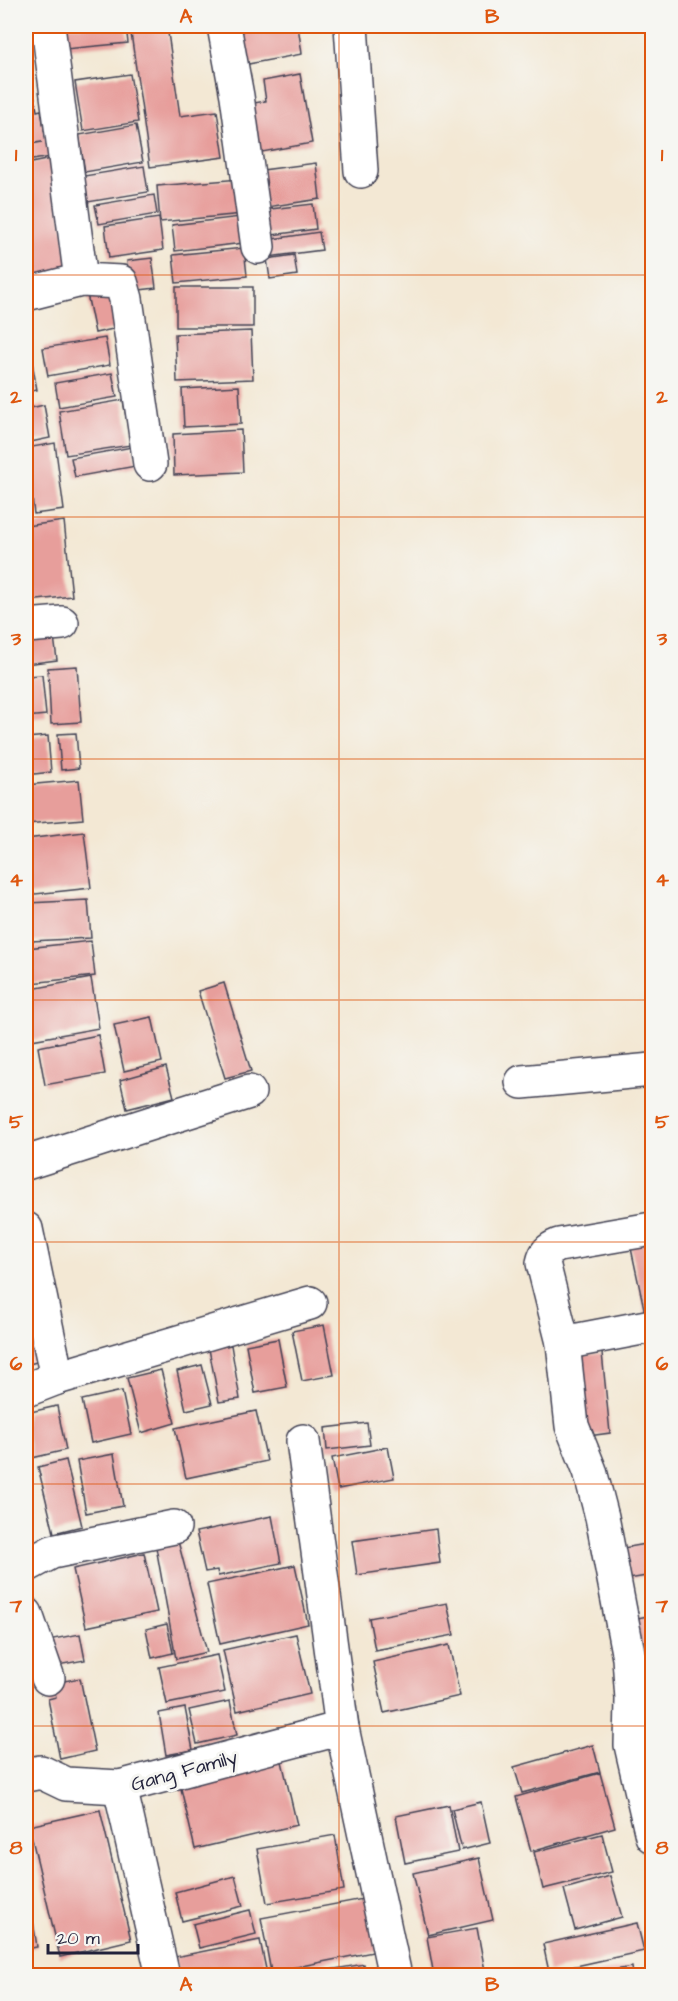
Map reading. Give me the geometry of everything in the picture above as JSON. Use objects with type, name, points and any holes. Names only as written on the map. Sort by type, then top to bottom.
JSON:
[{"type":"street","points":[[48,26],[81,280]]},
{"type":"street","points":[[224,26],[237,96],[258,247]]},
{"type":"street","points":[[351,26],[361,171]]},
{"type":"street","points":[[26,294],[81,280],[121,282],[126,299],[150,464]]},
{"type":"street","points":[[26,626],[62,623]]},
{"type":"street","points":[[522,1082],[652,1070]]},
{"type":"street","points":[[26,1163],[249,1092]]},
{"type":"street","points":[[26,1229],[57,1378]]},
{"type":"street","points":[[652,1229],[559,1245],[550,1248],[543,1263],[562,1343],[572,1426],[590,1471],[602,1517],[628,1658],[632,1699],[631,1745],[652,1836]]},
{"type":"street","points":[[26,1390],[57,1378],[310,1303]]},
{"type":"street","points":[[562,1343],[652,1326]]},
{"type":"street","points":[[303,1441],[342,1728],[395,1976]]},
{"type":"street","points":[[26,1566],[52,1552],[174,1527]]},
{"type":"street","points":[[26,1614],[48,1678]]},
{"type":"street","name":"Gang Family","points":[[26,1775],[41,1772],[66,1784],[120,1787],[342,1728]]},
{"type":"street","points":[[120,1787],[163,1976]]},
{"type":"building","points":[[26,26],[32,26],[34,38],[26,39]]},
{"type":"building","points":[[63,26],[126,26],[128,43],[65,49]]},
{"type":"building","points":[[130,26],[167,26],[180,116],[217,111],[224,157],[150,167]]},
{"type":"building","points":[[298,26],[302,54],[243,65],[237,27]]},
{"type":"building","points":[[26,49],[37,111],[41,110],[51,157],[26,161],[26,145],[42,142],[26,144]]},
{"type":"building","points":[[130,74],[138,122],[83,131],[75,82]]},
{"type":"building","points":[[300,74],[312,143],[251,154],[243,105],[266,101],[263,81]]},
{"type":"building","points":[[136,125],[143,162],[85,172],[79,135]]},
{"type":"building","points":[[51,159],[71,273],[26,281],[26,164]]},
{"type":"building","points":[[316,163],[320,199],[260,208],[255,171]]},
{"type":"building","points":[[144,166],[148,192],[88,202],[84,176]]},
{"type":"building","points":[[240,179],[243,214],[160,222],[157,186]]},
{"type":"building","points":[[154,195],[157,214],[99,224],[95,205]]},
{"type":"building","points":[[313,204],[316,229],[265,236],[262,210]]},
{"type":"building","points":[[249,216],[252,242],[175,251],[172,225]]},
{"type":"building","points":[[159,218],[163,250],[109,258],[105,226]]},
{"type":"building","points":[[319,232],[322,250],[268,257],[266,240]]},
{"type":"building","points":[[244,248],[247,276],[176,283],[173,255]]},
{"type":"building","points":[[294,255],[297,275],[270,279],[267,259]]},
{"type":"building","points":[[152,258],[156,288],[131,291],[127,261]]},
{"type":"building","points":[[114,284],[122,327],[95,333],[86,289]]},
{"type":"building","points":[[176,287],[253,287],[253,327],[176,327]]},
{"type":"building","points":[[251,331],[253,379],[177,382],[175,334]]},
{"type":"building","points":[[105,338],[110,365],[48,376],[43,348]]},
{"type":"building","points":[[26,339],[28,339],[37,390],[26,392]]},
{"type":"building","points":[[112,373],[117,397],[59,407],[55,383]]},
{"type":"building","points":[[239,386],[241,424],[184,427],[182,389]]},
{"type":"building","points":[[123,400],[131,445],[66,455],[59,411]]},
{"type":"building","points":[[44,405],[50,438],[26,443],[26,409]]},
{"type":"building","points":[[241,430],[243,472],[174,475],[173,434]]},
{"type":"building","points":[[55,443],[64,510],[34,514],[26,448]]},
{"type":"building","points":[[132,447],[136,466],[75,477],[71,458]]},
{"type":"building","points":[[64,521],[72,596],[29,601],[26,526]]},
{"type":"building","points":[[53,629],[57,660],[26,664],[26,633]]},
{"type":"building","points":[[77,666],[81,722],[51,724],[48,668]]},
{"type":"building","points":[[42,675],[46,715],[26,717],[26,676]]},
{"type":"building","points":[[76,733],[79,768],[61,770],[58,734]]},
{"type":"building","points":[[48,736],[51,772],[26,775],[26,738]]},
{"type":"building","points":[[79,780],[83,819],[26,824],[26,785]]},
{"type":"building","points":[[84,832],[91,888],[26,895],[26,839]]},
{"type":"building","points":[[88,900],[91,938],[31,941],[28,903]]},
{"type":"building","points":[[91,941],[95,976],[31,983],[27,948]]},
{"type":"building","points":[[91,978],[99,1028],[26,1041],[26,990]]},
{"type":"building","points":[[224,983],[251,1071],[225,1078],[198,991]]},
{"type":"building","points":[[152,1017],[162,1062],[124,1071],[114,1025]]},
{"type":"building","points":[[98,1035],[105,1074],[45,1085],[38,1047]]},
{"type":"building","points":[[166,1067],[174,1097],[127,1109],[120,1080]]},
{"type":"building","points":[[652,1234],[652,1317],[646,1318],[629,1239]]},
{"type":"building","points":[[26,1302],[40,1361],[26,1365]]},
{"type":"building","points":[[324,1325],[334,1375],[302,1381],[292,1331]]},
{"type":"building","points":[[278,1339],[287,1387],[255,1393],[246,1345]]},
{"type":"building","points":[[231,1345],[240,1399],[219,1402],[209,1349]]},
{"type":"building","points":[[602,1353],[610,1433],[581,1437],[572,1357]]},
{"type":"building","points":[[202,1365],[212,1404],[186,1410],[177,1371]]},
{"type":"building","points":[[161,1370],[175,1423],[141,1433],[127,1378]]},
{"type":"building","points":[[122,1391],[131,1434],[91,1443],[82,1400]]},
{"type":"building","points":[[57,1406],[66,1450],[32,1458],[26,1428],[26,1413]]},
{"type":"building","points":[[256,1411],[267,1461],[186,1478],[175,1428]]},
{"type":"building","points":[[367,1423],[370,1445],[327,1450],[325,1428]]},
{"type":"building","points":[[388,1447],[394,1478],[338,1489],[332,1458]]},
{"type":"building","points":[[114,1454],[123,1506],[86,1513],[77,1461]]},
{"type":"building","points":[[66,1460],[82,1526],[54,1533],[38,1467]]},
{"type":"building","points":[[272,1516],[281,1563],[218,1576],[217,1570],[205,1572],[196,1532]]},
{"type":"building","points":[[436,1529],[440,1563],[357,1575],[352,1541]]},
{"type":"building","points":[[178,1541],[207,1652],[176,1659],[156,1547]]},
{"type":"building","points":[[652,1543],[652,1575],[629,1579],[623,1548]]},
{"type":"building","points":[[144,1553],[157,1612],[86,1627],[73,1569]]},
{"type":"building","points":[[295,1565],[308,1624],[220,1644],[207,1584]]},
{"type":"building","points":[[447,1603],[454,1635],[375,1650],[369,1618]]},
{"type":"building","points":[[652,1615],[652,1655],[640,1657],[633,1619]]},
{"type":"building","points":[[167,1624],[173,1653],[152,1658],[146,1629]]},
{"type":"building","points":[[80,1634],[85,1660],[58,1665],[53,1639]]},
{"type":"building","points":[[296,1634],[310,1694],[237,1711],[223,1650]]},
{"type":"building","points":[[449,1645],[460,1696],[384,1713],[373,1662]]},
{"type":"building","points":[[217,1655],[225,1692],[167,1704],[159,1667]]},
{"type":"building","points":[[652,1660],[652,1689],[647,1690],[642,1661]]},
{"type":"building","points":[[80,1678],[95,1751],[60,1759],[48,1699],[56,1697],[53,1683]]},
{"type":"building","points":[[652,1694],[652,1728],[643,1730],[636,1698]]},
{"type":"building","points":[[230,1701],[237,1735],[197,1744],[189,1710]]},
{"type":"building","points":[[185,1708],[193,1750],[166,1755],[159,1713]]},
{"type":"building","points":[[593,1745],[600,1772],[522,1793],[514,1767]]},
{"type":"building","points":[[281,1757],[297,1825],[195,1849],[179,1780]]},
{"type":"building","points":[[600,1773],[615,1827],[531,1851],[516,1797]]},
{"type":"building","points":[[481,1802],[490,1843],[462,1850],[452,1809]]},
{"type":"building","points":[[449,1805],[458,1852],[405,1863],[396,1816]]},
{"type":"building","points":[[100,1810],[131,1940],[60,1957],[29,1826]]},
{"type":"building","points":[[26,1830],[30,1850],[26,1850]]},
{"type":"building","points":[[602,1834],[612,1872],[543,1889],[534,1852]]},
{"type":"building","points":[[335,1835],[344,1890],[267,1903],[257,1849]]},
{"type":"building","points":[[479,1858],[493,1920],[428,1935],[413,1873]]},
{"type":"building","points":[[235,1876],[243,1906],[182,1921],[175,1892]]},
{"type":"building","points":[[610,1876],[622,1917],[575,1930],[564,1889]]},
{"type":"building","points":[[368,1898],[378,1951],[271,1972],[261,1918]]},
{"type":"building","points":[[31,1908],[37,1947],[26,1949],[26,1909]]},
{"type":"building","points":[[250,1910],[256,1934],[199,1948],[193,1924]]},
{"type":"building","points":[[637,1923],[644,1951],[549,1972],[543,1944]]},
{"type":"building","points":[[477,1928],[486,1976],[434,1976],[427,1937]]},
{"type":"building","points":[[260,1940],[267,1974],[179,1976],[175,1957]]},
{"type":"building","points":[[364,1964],[366,1976],[306,1976],[305,1974]]},
{"type":"building","points":[[632,1967],[633,1976],[591,1976],[591,1974]]}]
